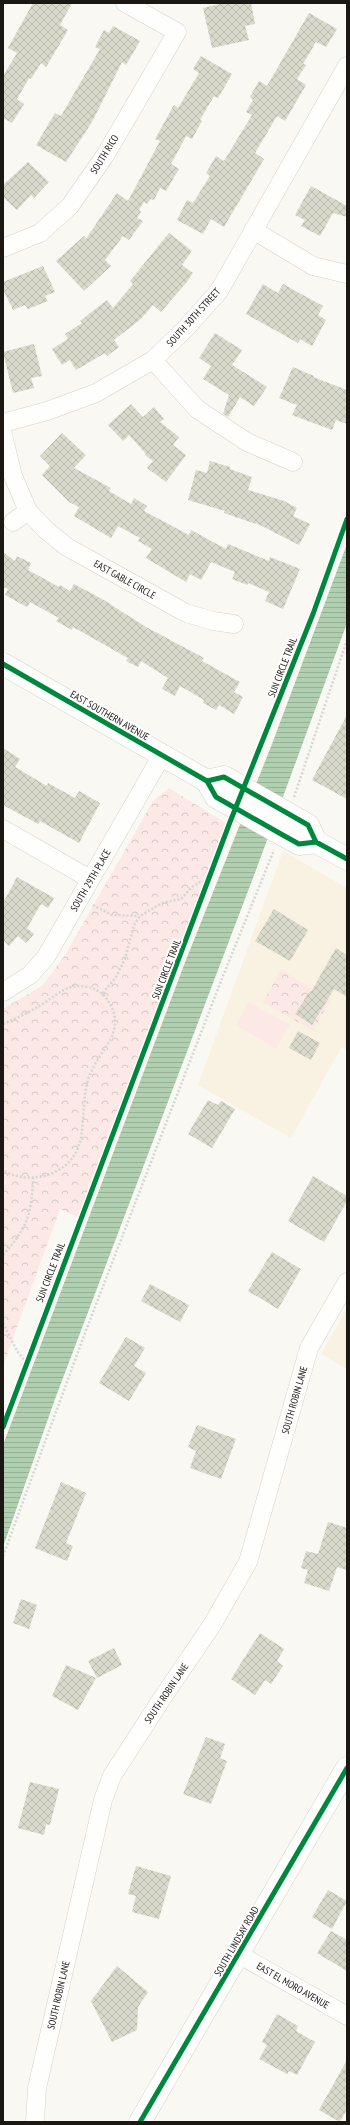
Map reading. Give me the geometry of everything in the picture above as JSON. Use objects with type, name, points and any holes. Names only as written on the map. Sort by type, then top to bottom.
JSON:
[{"type":"main road","name":"EAST SOUTHERN AVENUE","points":[[3,664],[207,781],[216,797],[277,833],[299,844],[316,842]]},
{"type":"main road","points":[[207,781],[224,777],[308,825],[316,842],[347,860]]},
{"type":"main road","name":"SOUTH LINDSAY ROAD","points":[[140,2122],[347,1768]]},
{"type":"street","name":"SOUTH RICO","points":[[3,248],[40,233],[70,206],[106,154],[177,32],[125,3]]},
{"type":"street","name":"SOUTH 30TH STREET","points":[[3,423],[47,411],[96,393],[153,360],[187,327],[219,291],[347,66]]},
{"type":"street","points":[[253,230],[313,266],[347,274]]},
{"type":"street","points":[[153,360],[197,408],[247,442],[293,462]]},
{"type":"street","name":"EAST GABLE CIRCLE","points":[[3,435],[13,476],[28,511],[46,530],[67,547],[186,614],[213,621],[234,624]]},
{"type":"street","points":[[13,522],[28,511]]},
{"type":"street","name":"SOUTH 29TH PLACE","points":[[3,992],[30,976],[39,966],[162,755]]},
{"type":"street","points":[[3,829],[90,879]]},
{"type":"street","name":"SOUTH ROBIN LANE","points":[[35,2122],[37,2088],[103,1800],[112,1776],[212,1625],[248,1562],[309,1348],[347,1282]]},
{"type":"street","name":"EAST EL MORO AVENUE","points":[[238,1954],[347,2016]]},
{"type":"path","points":[[285,813],[347,640]]},
{"type":"path","points":[[3,1556],[85,1333],[277,833]]},
{"type":"path","points":[[207,888],[212,874]]},
{"type":"path","points":[[103,993],[116,977],[125,959],[134,925],[140,916],[162,903],[177,901],[196,885],[210,881]]},
{"type":"path","points":[[91,904],[112,915],[140,916]]},
{"type":"path","points":[[3,1024],[39,1007],[69,988],[77,986],[88,987],[103,993],[116,1014],[116,1026],[112,1039],[102,1050],[89,1078],[84,1098],[84,1131],[81,1143],[73,1157],[61,1168],[50,1174],[33,1178],[15,1176],[3,1170]]},
{"type":"path","points":[[3,1255],[14,1243],[27,1223],[32,1204],[33,1178]]},
{"type":"path","points":[[3,1323],[17,1351],[26,1362]]},
{"type":"path","points":[[24,1370],[29,1355]]},
{"type":"shaded area","points":[[347,544],[347,623],[256,870],[55,1399],[3,1547],[3,1445],[184,965],[272,744]]},
{"type":"shaded area","points":[[283,851],[347,888],[347,1051],[341,1048],[291,1138],[198,1085]]},
{"type":"shaded area","points":[[347,1309],[347,1369],[321,1354]]},
{"type":"green space","points":[[169,788],[229,825],[80,1218],[60,1209],[3,1366],[3,1188],[6,1182],[3,1179],[3,1009],[43,985],[65,955],[153,801]]},
{"type":"green space","points":[[281,970],[331,999],[313,1031],[263,1002]]},
{"type":"green space","points":[[249,1002],[290,1025],[276,1049],[236,1025]]},
{"type":"building","points":[[33,3],[72,3],[60,25],[68,30],[46,67],[41,63],[31,79],[29,78],[17,99],[24,104],[12,123],[3,118],[3,76],[17,53],[8,48]]},
{"type":"building","points":[[224,3],[251,3],[255,24],[245,26],[249,40],[212,48],[203,8]]},
{"type":"building","points":[[309,13],[337,29],[326,47],[316,42],[303,64],[306,65],[297,79],[306,85],[285,121],[277,116],[255,153],[264,159],[224,227],[211,219],[203,234],[177,220],[187,200],[193,203],[210,176],[206,173],[216,156],[224,161],[252,115],[246,112],[253,100],[250,97],[259,81],[267,86]]},
{"type":"building","points":[[113,26],[140,41],[126,65],[122,62],[92,122],[66,162],[36,145],[55,113],[61,116],[100,49],[95,47],[104,30],[109,33]]},
{"type":"building","points":[[201,56],[232,74],[218,98],[214,96],[200,120],[202,121],[192,139],[186,136],[171,164],[179,169],[166,191],[160,188],[154,200],[151,199],[147,204],[144,202],[139,210],[141,212],[137,218],[143,221],[129,240],[123,236],[105,260],[111,266],[84,291],[56,261],[84,236],[86,239],[117,193],[128,201],[160,141],[155,139],[174,105],[178,108],[199,73],[193,69]]},
{"type":"building","points":[[28,162],[49,182],[34,198],[31,195],[17,210],[3,197],[3,185]]},
{"type":"building","points":[[311,186],[347,206],[347,217],[333,213],[320,236],[301,226],[305,220],[295,215]]},
{"type":"building","points":[[169,233],[192,251],[182,265],[193,273],[186,283],[161,312],[153,305],[141,319],[114,340],[119,347],[107,356],[105,353],[76,370],[70,360],[62,365],[52,349],[68,339],[65,334],[82,323],[80,321],[107,300],[113,308],[133,284],[130,281]]},
{"type":"building","points":[[43,266],[55,292],[45,296],[48,301],[28,309],[25,305],[13,310],[3,289],[3,282]]},
{"type":"building","points":[[263,284],[278,293],[283,284],[323,306],[318,315],[326,320],[312,346],[300,339],[298,343],[246,314]]},
{"type":"building","points":[[215,333],[242,350],[232,365],[267,387],[254,406],[240,397],[228,417],[223,414],[229,395],[203,379],[211,366],[199,358]]},
{"type":"building","points":[[34,344],[42,376],[31,378],[34,388],[13,393],[3,352]]},
{"type":"building","points":[[293,367],[314,376],[313,377],[347,390],[347,424],[336,420],[332,430],[292,415],[297,405],[279,398]]},
{"type":"building","points":[[131,404],[143,417],[154,407],[164,419],[160,422],[179,437],[173,445],[186,455],[166,482],[147,468],[153,461],[145,455],[146,454],[129,435],[123,441],[108,425]]},
{"type":"building","points":[[62,433],[86,455],[74,468],[111,488],[109,491],[131,504],[134,498],[147,506],[144,511],[189,535],[191,530],[226,549],[228,544],[269,561],[270,557],[300,569],[283,609],[265,601],[269,592],[248,583],[247,585],[232,579],[235,572],[211,562],[201,580],[190,574],[186,582],[146,558],[152,549],[138,541],[140,538],[118,526],[111,538],[74,516],[79,507],[69,502],[42,475],[50,466],[40,456]]},
{"type":"building","points":[[210,461],[230,467],[230,469],[252,477],[248,490],[284,501],[297,508],[293,516],[310,524],[299,545],[256,523],[224,513],[225,511],[188,500],[196,470],[207,473]]},
{"type":"building","points":[[3,552],[15,561],[17,556],[31,563],[28,570],[59,587],[60,585],[70,591],[74,584],[102,599],[146,627],[204,658],[202,661],[240,682],[234,692],[243,697],[234,714],[219,705],[216,710],[203,703],[204,700],[180,686],[175,696],[162,689],[168,678],[141,661],[138,667],[126,661],[128,658],[73,627],[72,630],[56,621],[59,618],[30,602],[27,607],[5,595],[8,589],[3,587]]},
{"type":"building","points":[[347,715],[347,799],[312,780]]},
{"type":"building","points":[[3,748],[20,759],[15,767],[47,786],[48,783],[75,798],[79,791],[100,803],[79,843],[40,821],[38,824],[3,805]]},
{"type":"building","points":[[17,877],[54,898],[48,908],[41,904],[27,928],[34,934],[26,943],[18,936],[9,946],[3,940],[3,903]]},
{"type":"building","points":[[274,909],[308,930],[290,961],[255,941]]},
{"type":"building","points":[[336,948],[347,955],[347,997],[334,989],[312,1025],[295,1014],[310,991],[311,992]]},
{"type":"building","points":[[298,1031],[320,1043],[311,1060],[289,1048]]},
{"type":"building","points":[[208,1100],[218,1105],[221,1101],[235,1109],[212,1148],[188,1134]]},
{"type":"building","points":[[313,1176],[347,1196],[347,1201],[324,1242],[288,1221]]},
{"type":"building","points":[[272,1252],[301,1269],[278,1309],[248,1291]]},
{"type":"building","points":[[150,1284],[189,1305],[180,1322],[141,1301]]},
{"type":"building","points":[[126,1337],[145,1348],[134,1366],[146,1373],[129,1401],[99,1383]]},
{"type":"building","points":[[197,1425],[236,1439],[221,1479],[190,1468],[196,1451],[188,1447]]},
{"type":"building","points":[[61,1482],[86,1493],[66,1543],[73,1546],[67,1561],[35,1548]]},
{"type":"building","points":[[328,1522],[347,1528],[347,1570],[337,1567],[329,1591],[304,1583],[308,1570],[301,1568],[306,1551],[318,1554]]},
{"type":"building","points":[[21,1599],[37,1605],[29,1629],[13,1623]]},
{"type":"building","points":[[260,1633],[284,1649],[277,1661],[283,1666],[271,1684],[265,1680],[255,1695],[231,1679]]},
{"type":"building","points":[[114,1648],[122,1665],[97,1678],[88,1661]]},
{"type":"building","points":[[66,1665],[96,1678],[78,1710],[52,1696]]},
{"type":"building","points":[[206,1737],[225,1744],[220,1758],[227,1761],[211,1804],[183,1794]]},
{"type":"building","points":[[30,1782],[59,1789],[50,1825],[46,1824],[44,1835],[18,1828]]},
{"type":"building","points":[[136,1866],[171,1876],[159,1919],[132,1912],[136,1896],[128,1894]]},
{"type":"building","points":[[328,1890],[347,1901],[332,1929],[312,1917]]},
{"type":"building","points":[[331,1931],[347,1940],[347,1971],[317,1953]]},
{"type":"building","points":[[117,1966],[148,1992],[138,2007],[137,2030],[112,2042],[91,2001]]},
{"type":"building","points":[[277,2014],[298,2026],[296,2031],[315,2042],[297,2075],[289,2071],[287,2074],[259,2059],[267,2045],[262,2042]]},
{"type":"building","points":[[347,2060],[347,2109],[340,2122],[319,2110]]},
{"type":"cycle path","name":"SUN CIRCLE TRAIL","points":[[3,1427],[230,822],[313,614],[347,519]]},
{"type":"cycle path","points":[[3,664],[207,781],[216,797],[281,834],[299,844],[316,842]]},
{"type":"cycle path","points":[[207,781],[224,777],[308,825],[316,842],[347,859]]},
{"type":"cycle path","points":[[140,2122],[347,1768]]}]
